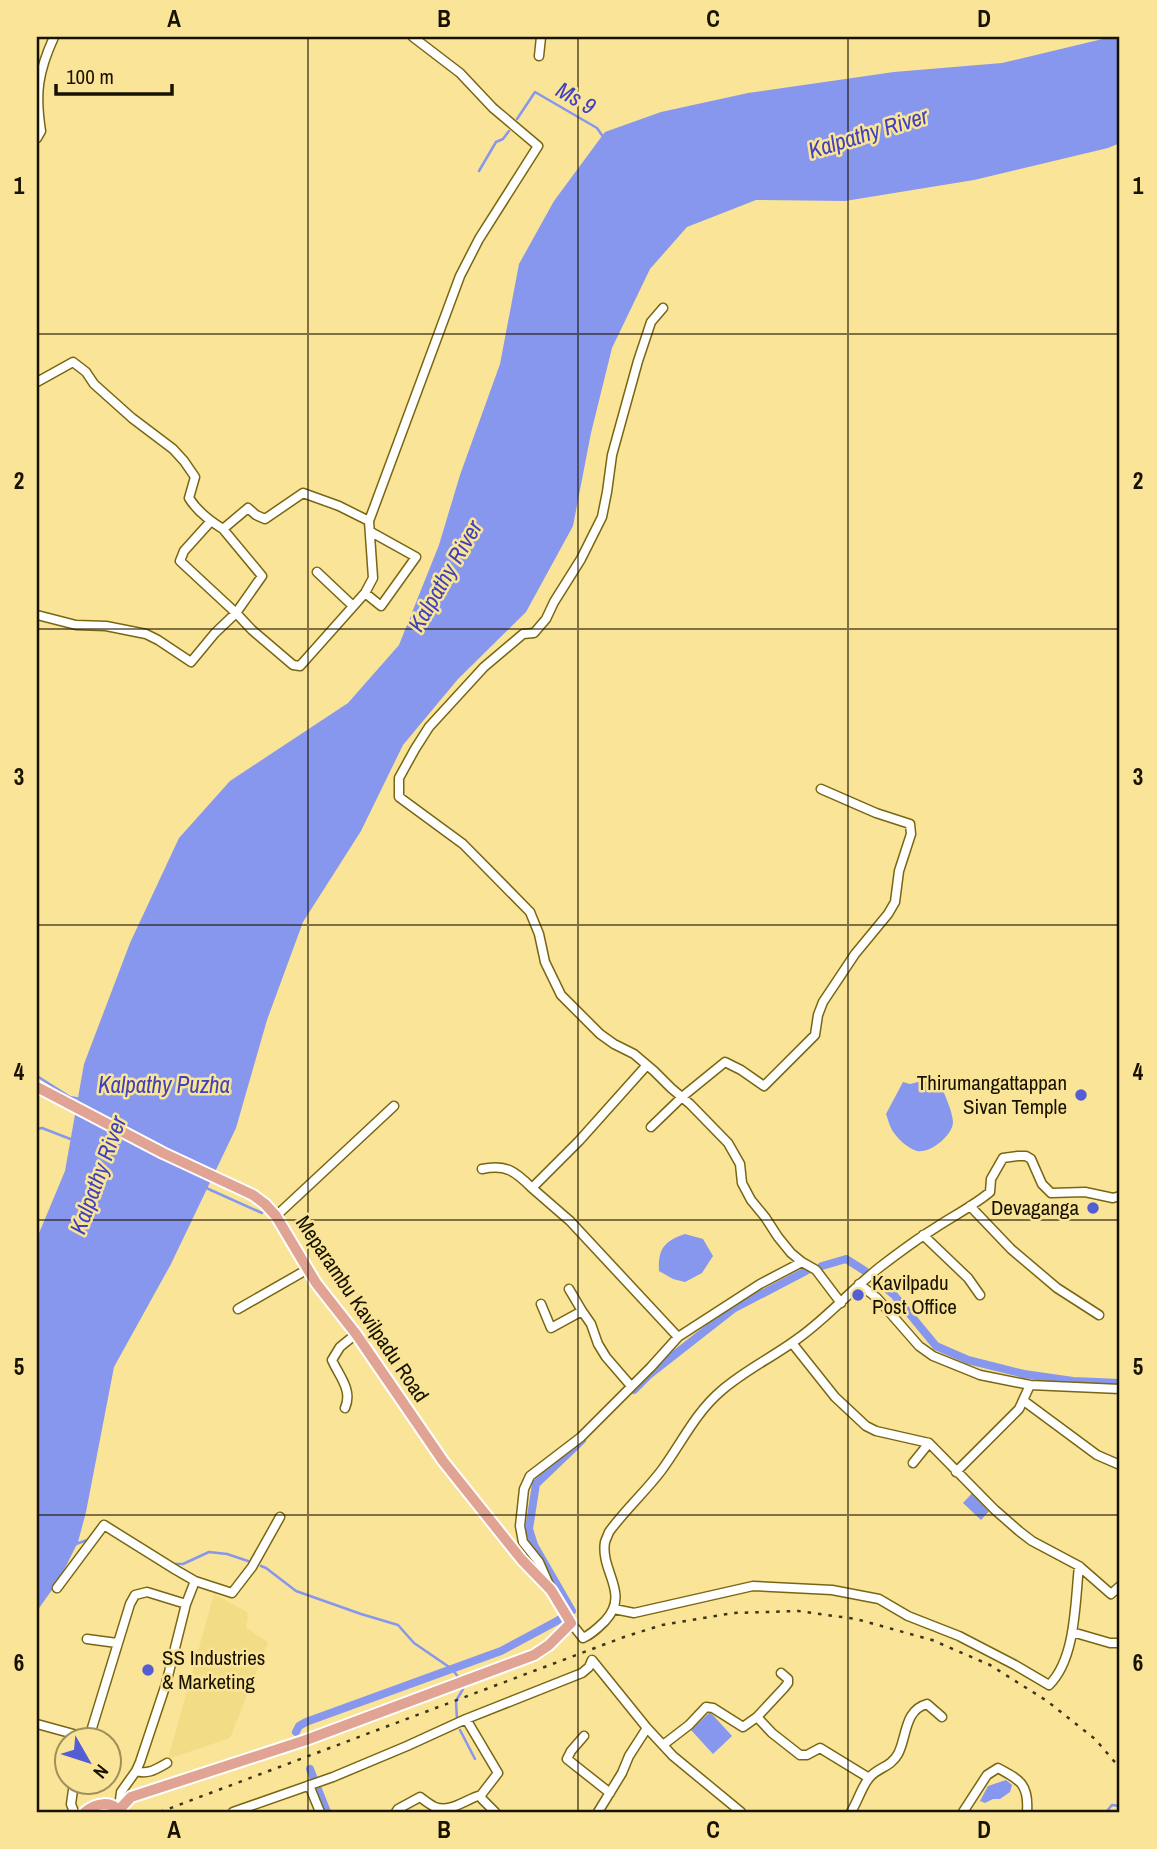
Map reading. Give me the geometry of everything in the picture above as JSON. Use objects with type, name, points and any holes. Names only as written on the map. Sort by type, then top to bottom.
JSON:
[{"type":"main road","name":"Meparambu Kavilpadu Road","points":[[37,1087],[163,1153],[253,1195],[265,1205],[275,1216],[316,1283],[356,1334],[450,1471],[522,1560],[551,1590],[571,1623]]},
{"type":"main road","points":[[85,1812],[100,1804],[111,1805],[119,1811],[131,1797],[306,1740],[534,1655],[549,1645],[571,1623]]},
{"type":"street","points":[[37,138],[41,131],[37,107],[39,75],[54,37]]},
{"type":"street","points":[[211,521],[184,551],[180,561],[293,665],[300,666],[365,593],[373,578],[369,521],[460,276],[479,239],[538,146],[493,108],[460,73],[413,37]]},
{"type":"street","points":[[539,56],[541,37]]},
{"type":"street","points":[[663,308],[651,322],[638,360],[612,454],[601,517],[581,559],[546,619],[534,633],[523,634],[484,667],[429,727],[399,778],[399,797],[463,844],[530,912],[539,934],[545,962],[561,995],[600,1034],[647,1065],[728,1143],[740,1164],[742,1183],[751,1200],[791,1253],[816,1270],[841,1303]]},
{"type":"street","points":[[37,382],[74,362],[86,372],[94,384],[184,461],[195,477],[189,498],[193,504],[223,529],[262,576],[236,613],[191,662],[146,634],[106,626],[76,625],[37,615]]},
{"type":"street","points":[[223,529],[248,508],[265,519],[303,493],[369,521]]},
{"type":"street","points":[[365,593],[381,606],[416,557],[370,532]]},
{"type":"street","points":[[317,572],[354,606]]},
{"type":"street","points":[[651,1127],[725,1062],[764,1086],[815,1035],[823,1002],[895,902],[899,871],[911,834],[910,824],[876,813],[821,789]]},
{"type":"street","points":[[532,1188],[579,1141],[647,1065]]},
{"type":"street","points":[[275,1216],[394,1106]]},
{"type":"street","points":[[1079,1566],[1072,1632],[1059,1676],[1049,1685],[959,1636],[908,1616],[879,1600],[832,1590],[753,1586],[634,1613],[614,1609],[617,1594],[606,1559],[605,1543],[609,1532],[658,1474],[705,1406],[748,1371],[792,1343],[841,1303],[859,1284],[923,1235],[990,1192],[991,1179],[1003,1158],[1026,1156],[1031,1159],[1042,1185],[1051,1193],[1085,1192],[1114,1198],[1120,1196]]},
{"type":"street","points":[[482,1169],[506,1168],[522,1179],[570,1221],[678,1337]]},
{"type":"street","points":[[971,1206],[1011,1249],[1048,1280],[1099,1315]]},
{"type":"street","points":[[923,1235],[968,1278],[980,1295]]},
{"type":"street","points":[[551,1590],[539,1562],[523,1542],[520,1526],[524,1489],[530,1476],[581,1437],[678,1337],[760,1284],[802,1262]]},
{"type":"street","points":[[238,1309],[308,1269]]},
{"type":"street","points":[[859,1284],[877,1298],[919,1346],[933,1356],[980,1375],[1031,1385],[1120,1389]]},
{"type":"street","points":[[569,1289],[591,1324],[606,1357],[631,1386]]},
{"type":"street","points":[[541,1304],[551,1328],[582,1311]]},
{"type":"street","points":[[345,1408],[348,1400],[347,1387],[332,1360],[340,1347],[356,1334]]},
{"type":"street","points":[[792,1343],[835,1397],[866,1426],[876,1431],[929,1443],[956,1472],[1032,1541],[1079,1566],[1111,1594],[1120,1586]]},
{"type":"street","points":[[956,1472],[1018,1409],[1031,1385]]},
{"type":"street","points":[[1024,1401],[1097,1455],[1120,1465]]},
{"type":"street","points":[[913,1463],[929,1443]]},
{"type":"street","points":[[57,1588],[104,1525],[195,1581],[232,1593],[252,1567],[280,1517]]},
{"type":"street","points":[[119,1811],[121,1792],[136,1771],[166,1684],[186,1604],[195,1581]]},
{"type":"street","points":[[92,1727],[117,1643],[135,1595],[146,1592],[186,1604]]},
{"type":"street","name":"Meparambu Kavilpadu Road","points":[[571,1623],[583,1638],[593,1633],[614,1609]]},
{"type":"street","points":[[1072,1632],[1110,1643],[1120,1643]]},
{"type":"street","points":[[87,1639],[117,1643]]},
{"type":"street","points":[[233,1812],[333,1777],[466,1719],[582,1673],[592,1660],[673,1756],[741,1812]]},
{"type":"street","points":[[663,1745],[689,1725],[705,1707],[719,1711],[743,1727],[757,1717],[788,1683],[788,1679],[781,1673]]},
{"type":"street","points":[[851,1812],[869,1778],[884,1769],[897,1756],[909,1720],[920,1706],[927,1703],[942,1717]]},
{"type":"street","points":[[757,1717],[800,1755],[807,1755],[820,1748],[869,1778]]},
{"type":"street","points":[[396,1812],[420,1797],[435,1807],[449,1809],[471,1797],[481,1795],[498,1773],[466,1719]]},
{"type":"street","points":[[598,1812],[647,1728]]},
{"type":"street","points":[[584,1736],[567,1759],[610,1793]]},
{"type":"street","points":[[136,1771],[152,1772],[167,1763]]},
{"type":"street","points":[[963,1812],[987,1775],[998,1768],[1018,1779],[1027,1791],[1027,1812]]},
{"type":"street","points":[[309,1785],[320,1812]]},
{"type":"street","points":[[481,1795],[495,1812]]},
{"type":"shaded area","points":[[214,1594],[247,1612],[246,1628],[268,1642],[230,1738],[168,1759]]},
{"type":"water","name":"Kalpathy Puzha","points":[[1120,37],[1120,143],[974,180],[845,201],[756,200],[687,227],[650,269],[612,348],[591,433],[573,526],[526,612],[458,679],[403,745],[361,831],[303,922],[267,1020],[236,1128],[171,1264],[114,1367],[78,1542],[59,1580],[37,1611],[37,1238],[65,1171],[84,1064],[130,943],[179,838],[230,781],[348,703],[399,645],[439,545],[460,475],[500,364],[519,264],[554,201],[605,132],[661,112],[748,93],[894,72],[1002,63]]},
{"type":"water","points":[[922,1081],[941,1085],[953,1122],[940,1142],[928,1150],[917,1151],[896,1136],[886,1114],[903,1082],[910,1084]]},
{"type":"water","points":[[685,1234],[703,1239],[713,1256],[702,1273],[685,1282],[659,1271],[659,1263],[661,1251],[667,1243]]},
{"type":"water","points":[[974,1491],[992,1508],[981,1520],[963,1503]]},
{"type":"water","points":[[710,1712],[732,1736],[713,1754],[691,1730]]},
{"type":"water","points":[[1006,1780],[1012,1785],[1010,1792],[1000,1799],[985,1803],[980,1801],[988,1786]]},
{"type":"waterway","name":"Ms 9","points":[[517,119],[535,92],[597,128],[604,138]]},
{"type":"waterway","name":"Ms 9","points":[[479,171],[496,142],[503,139],[509,131]]},
{"type":"waterway","points":[[37,1076],[70,1097],[80,1099]]},
{"type":"waterway","points":[[37,1129],[42,1128],[73,1140]]},
{"type":"waterway","points":[[204,1187],[262,1213]]},
{"type":"waterway","points":[[822,1266],[846,1259],[865,1271],[894,1295],[936,1346],[968,1360],[1024,1374],[1073,1381],[1120,1383]]},
{"type":"waterway","points":[[634,1390],[650,1374],[733,1309],[806,1271]]},
{"type":"waterway","points":[[296,1732],[299,1726],[306,1722],[501,1651],[572,1611],[534,1545],[529,1529],[536,1484],[582,1440]]},
{"type":"waterway","points":[[76,1544],[90,1539]]},
{"type":"waterway","points":[[172,1564],[183,1564],[209,1552],[248,1561]]},
{"type":"waterway","points":[[261,1566],[296,1591],[398,1625],[414,1643],[452,1669],[459,1678]]},
{"type":"waterway","points":[[457,1720],[456,1701],[463,1689],[461,1684]]},
{"type":"waterway","points":[[460,1730],[475,1759]]},
{"type":"waterway","points":[[310,1769],[327,1812]]},
{"type":"waterway","points":[[1106,1812],[1112,1805],[1120,1806]]},
{"type":"railway","points":[[160,1812],[624,1637],[662,1625],[733,1613],[798,1611],[856,1619],[932,1640],[990,1665],[1047,1701],[1095,1739],[1120,1768]]},
{"type":"place","name":"Thirumangattappan Sivan Temple","points":[[1081,1095]]},
{"type":"place","name":"Devaganga","points":[[1093,1208]]},
{"type":"place","name":"Kavilpadu Post Office","points":[[858,1295]]},
{"type":"place","name":"SS Industries & Marketing","points":[[148,1670]]},
{"type":"water label","name":"Kalpathy River","points":[[868,133]]},
{"type":"water label","name":"Kalpathy River","points":[[445,576]]},
{"type":"water label","name":"Kalpathy River","points":[[98,1175]]}]
